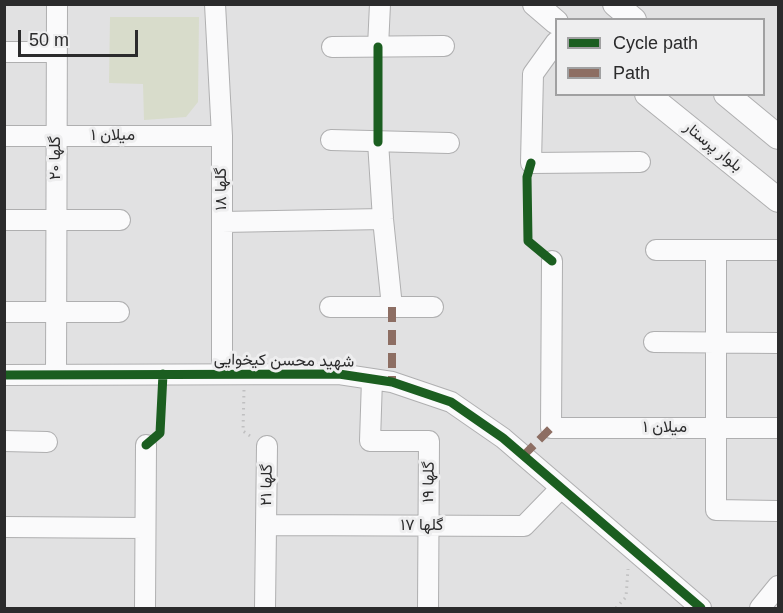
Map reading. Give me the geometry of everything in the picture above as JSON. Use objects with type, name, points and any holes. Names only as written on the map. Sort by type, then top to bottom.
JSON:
[{"type":"main road","points":[[535,4],[555,21]]},
{"type":"main road","points":[[615,4],[632,18]]},
{"type":"main road","name":"بلوار پرستار","points":[[649,96],[778,200]]},
{"type":"main road","points":[[728,96],[778,137]]},
{"type":"street","name":"گلها ۲۰","points":[[56,375],[57,4]]},
{"type":"street","name":"گلها ۱۸","points":[[215,4],[222,136],[222,374]]},
{"type":"street","points":[[378,47],[380,4]]},
{"type":"street","points":[[555,43],[533,74],[531,163],[640,162]]},
{"type":"street","points":[[332,47],[444,46]]},
{"type":"street","points":[[4,52],[56,52]]},
{"type":"street","name":"میلان ۱","points":[[4,136],[222,136]]},
{"type":"street","points":[[331,140],[449,143]]},
{"type":"street","points":[[378,142],[382,219],[392,307]]},
{"type":"street","points":[[222,222],[382,219]]},
{"type":"street","points":[[4,220],[120,220]]},
{"type":"street","points":[[656,250],[778,250]]},
{"type":"street","points":[[716,250],[716,510],[777,512]]},
{"type":"street","name":"میلان ۱","points":[[552,261],[551,428],[778,428]]},
{"type":"street","points":[[330,306],[433,307]]},
{"type":"street","points":[[4,312],[119,312]]},
{"type":"street","points":[[654,342],[778,343]]},
{"type":"street","name":"شهید محسن کیخوایی","points":[[4,375],[339,374],[392,382],[451,402],[503,438],[701,609]]},
{"type":"street","name":"گلها ۱۹","points":[[372,379],[370,441],[429,441],[428,609]]},
{"type":"street","points":[[4,441],[47,442]]},
{"type":"street","points":[[145,609],[146,446]]},
{"type":"street","name":"گلها ۲۱","points":[[265,609],[267,447]]},
{"type":"street","name":"گلها ۱۷","points":[[267,525],[524,526],[560,489]]},
{"type":"street","points":[[4,527],[146,528]]},
{"type":"street","points":[[760,609],[778,586]]},
{"type":"path","points":[[616,609],[626,597],[629,546]]},
{"type":"green space","points":[[110,17],[199,17],[198,102],[186,117],[144,120],[143,84],[109,83]]},
{"type":"marked path","points":[[392,307],[392,382]]},
{"type":"marked path","points":[[523,456],[551,428]]},
{"type":"cycle path","points":[[378,47],[378,142]]},
{"type":"cycle path","points":[[531,163],[527,177],[528,241],[552,261]]},
{"type":"cycle path","points":[[146,445],[160,433],[163,374]]},
{"type":"cycle path","points":[[4,375],[339,374],[392,382],[451,402],[503,438],[701,608]]}]
